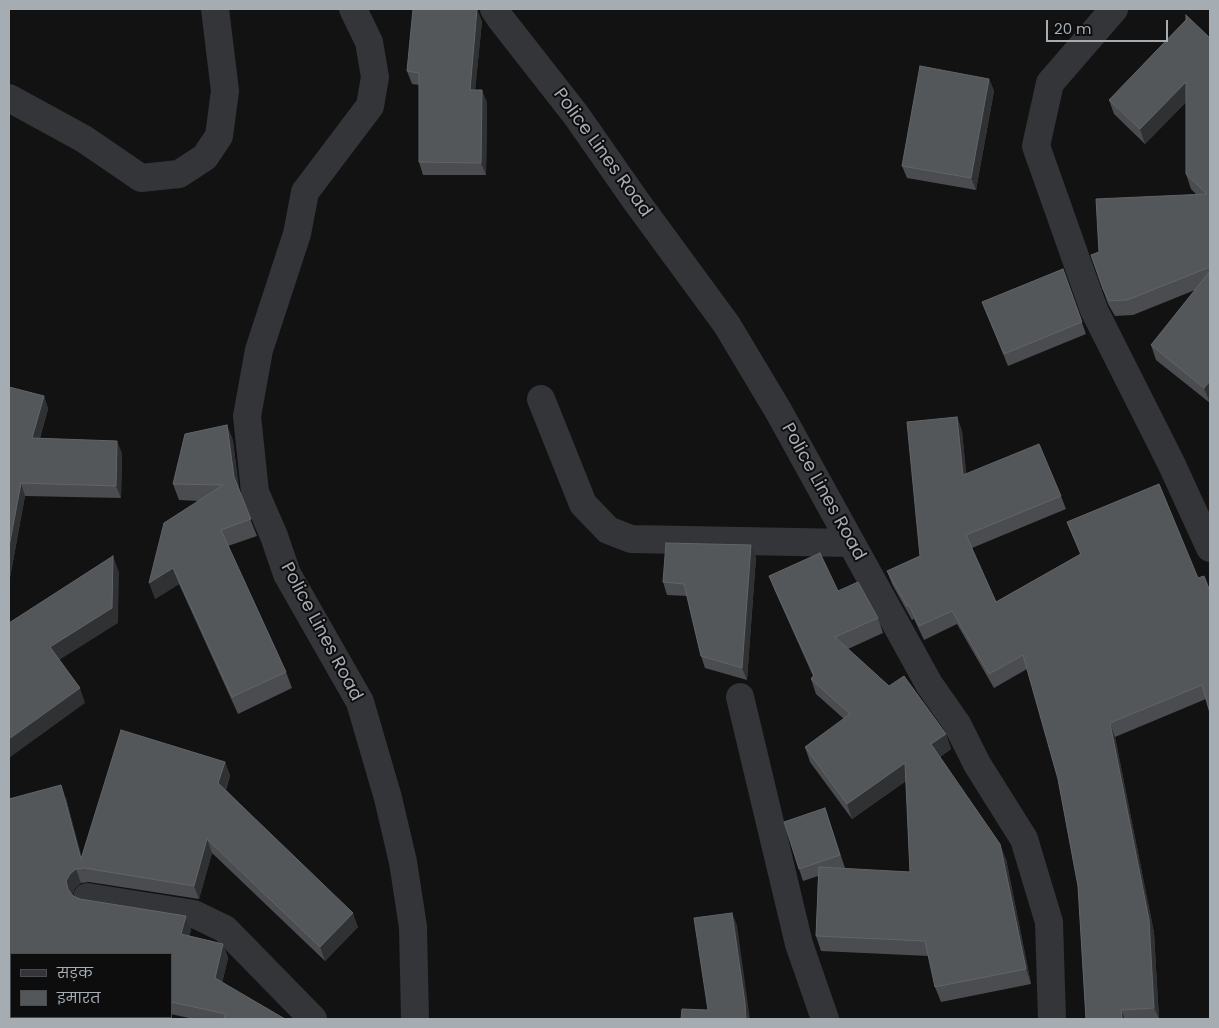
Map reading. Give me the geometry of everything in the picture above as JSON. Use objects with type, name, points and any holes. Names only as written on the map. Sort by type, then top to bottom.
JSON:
[{"type":"street","points":[[9,98],[84,140],[141,178],[178,174],[205,157],[219,136],[225,91],[215,9]]},
{"type":"street","name":"Police Lines Road","points":[[353,9],[369,42],[375,77],[370,106],[305,192],[296,234],[259,350],[247,416],[255,492],[274,536],[287,574],[360,702],[388,798],[403,862],[413,927],[415,1019]]},
{"type":"street","name":"Police Lines Road","points":[[494,9],[576,115],[727,325],[779,412],[929,684],[957,724],[977,764],[1024,839],[1049,922],[1052,1019]]},
{"type":"street","points":[[1114,9],[1050,83],[1036,146],[1094,310],[1172,465],[1210,548]]},
{"type":"street","points":[[541,399],[583,504],[608,530],[631,539],[851,543]]},
{"type":"street","points":[[740,697],[799,944],[825,1019]]},
{"type":"street","points":[[87,898],[194,914],[225,929],[313,1019]]},
{"type":"building","points":[[413,9],[477,9],[470,90],[482,90],[481,163],[419,162],[419,73],[407,71]]},
{"type":"building","points":[[1186,15],[1210,38],[1210,267],[1127,300],[1109,301],[1091,255],[1099,252],[1096,199],[1207,194],[1186,174],[1186,82],[1140,129],[1109,100],[1186,20]]},
{"type":"building","points":[[920,66],[989,79],[971,178],[902,166]]},
{"type":"building","points":[[1063,269],[1082,322],[1004,354],[982,302]]},
{"type":"building","points":[[1210,271],[1210,381],[1204,388],[1151,345]]},
{"type":"building","points":[[9,387],[44,396],[32,438],[117,441],[116,486],[21,483],[9,547]]},
{"type":"building","points":[[957,417],[963,475],[1039,444],[1061,496],[966,535],[996,602],[1081,554],[1067,522],[1159,484],[1198,578],[1204,576],[1210,591],[1210,713],[1202,685],[1110,723],[1149,920],[1154,1008],[1121,1010],[1122,1019],[1086,1019],[1078,886],[1058,779],[1023,655],[989,674],[952,611],[919,626],[909,605],[907,606],[887,571],[920,556],[907,422]]},
{"type":"building","points":[[227,425],[234,477],[251,519],[221,530],[286,672],[232,697],[173,568],[149,583],[164,523],[223,485],[173,484],[185,434]]},
{"type":"building","points":[[666,543],[751,545],[742,668],[701,656],[684,584],[663,582]]},
{"type":"building","points":[[820,553],[838,591],[858,582],[878,618],[835,637],[889,686],[904,676],[946,734],[931,744],[1000,844],[1026,969],[935,987],[925,941],[816,936],[819,867],[910,872],[905,763],[847,804],[805,747],[850,714],[811,679],[814,675],[769,576]]},
{"type":"building","points":[[113,556],[112,608],[50,647],[80,688],[9,739],[9,623]]},
{"type":"building","points":[[121,730],[225,762],[218,783],[353,913],[320,947],[207,839],[194,886],[84,868],[76,869],[70,874],[66,881],[68,889],[73,896],[80,899],[186,916],[181,934],[223,944],[215,978],[285,1019],[223,1019],[226,1014],[172,1002],[172,953],[10,953],[9,959],[9,799],[61,785],[81,859]]},
{"type":"building","points":[[825,808],[840,855],[799,869],[784,822]]},
{"type":"building","points":[[732,913],[746,1019],[681,1019],[682,1009],[708,1010],[694,918]]},
{"type":"building","points":[[9,989],[10,1018],[84,1019],[9,1019]]},
{"type":"building","points":[[98,1018],[146,1018],[146,1019],[96,1019]]}]
